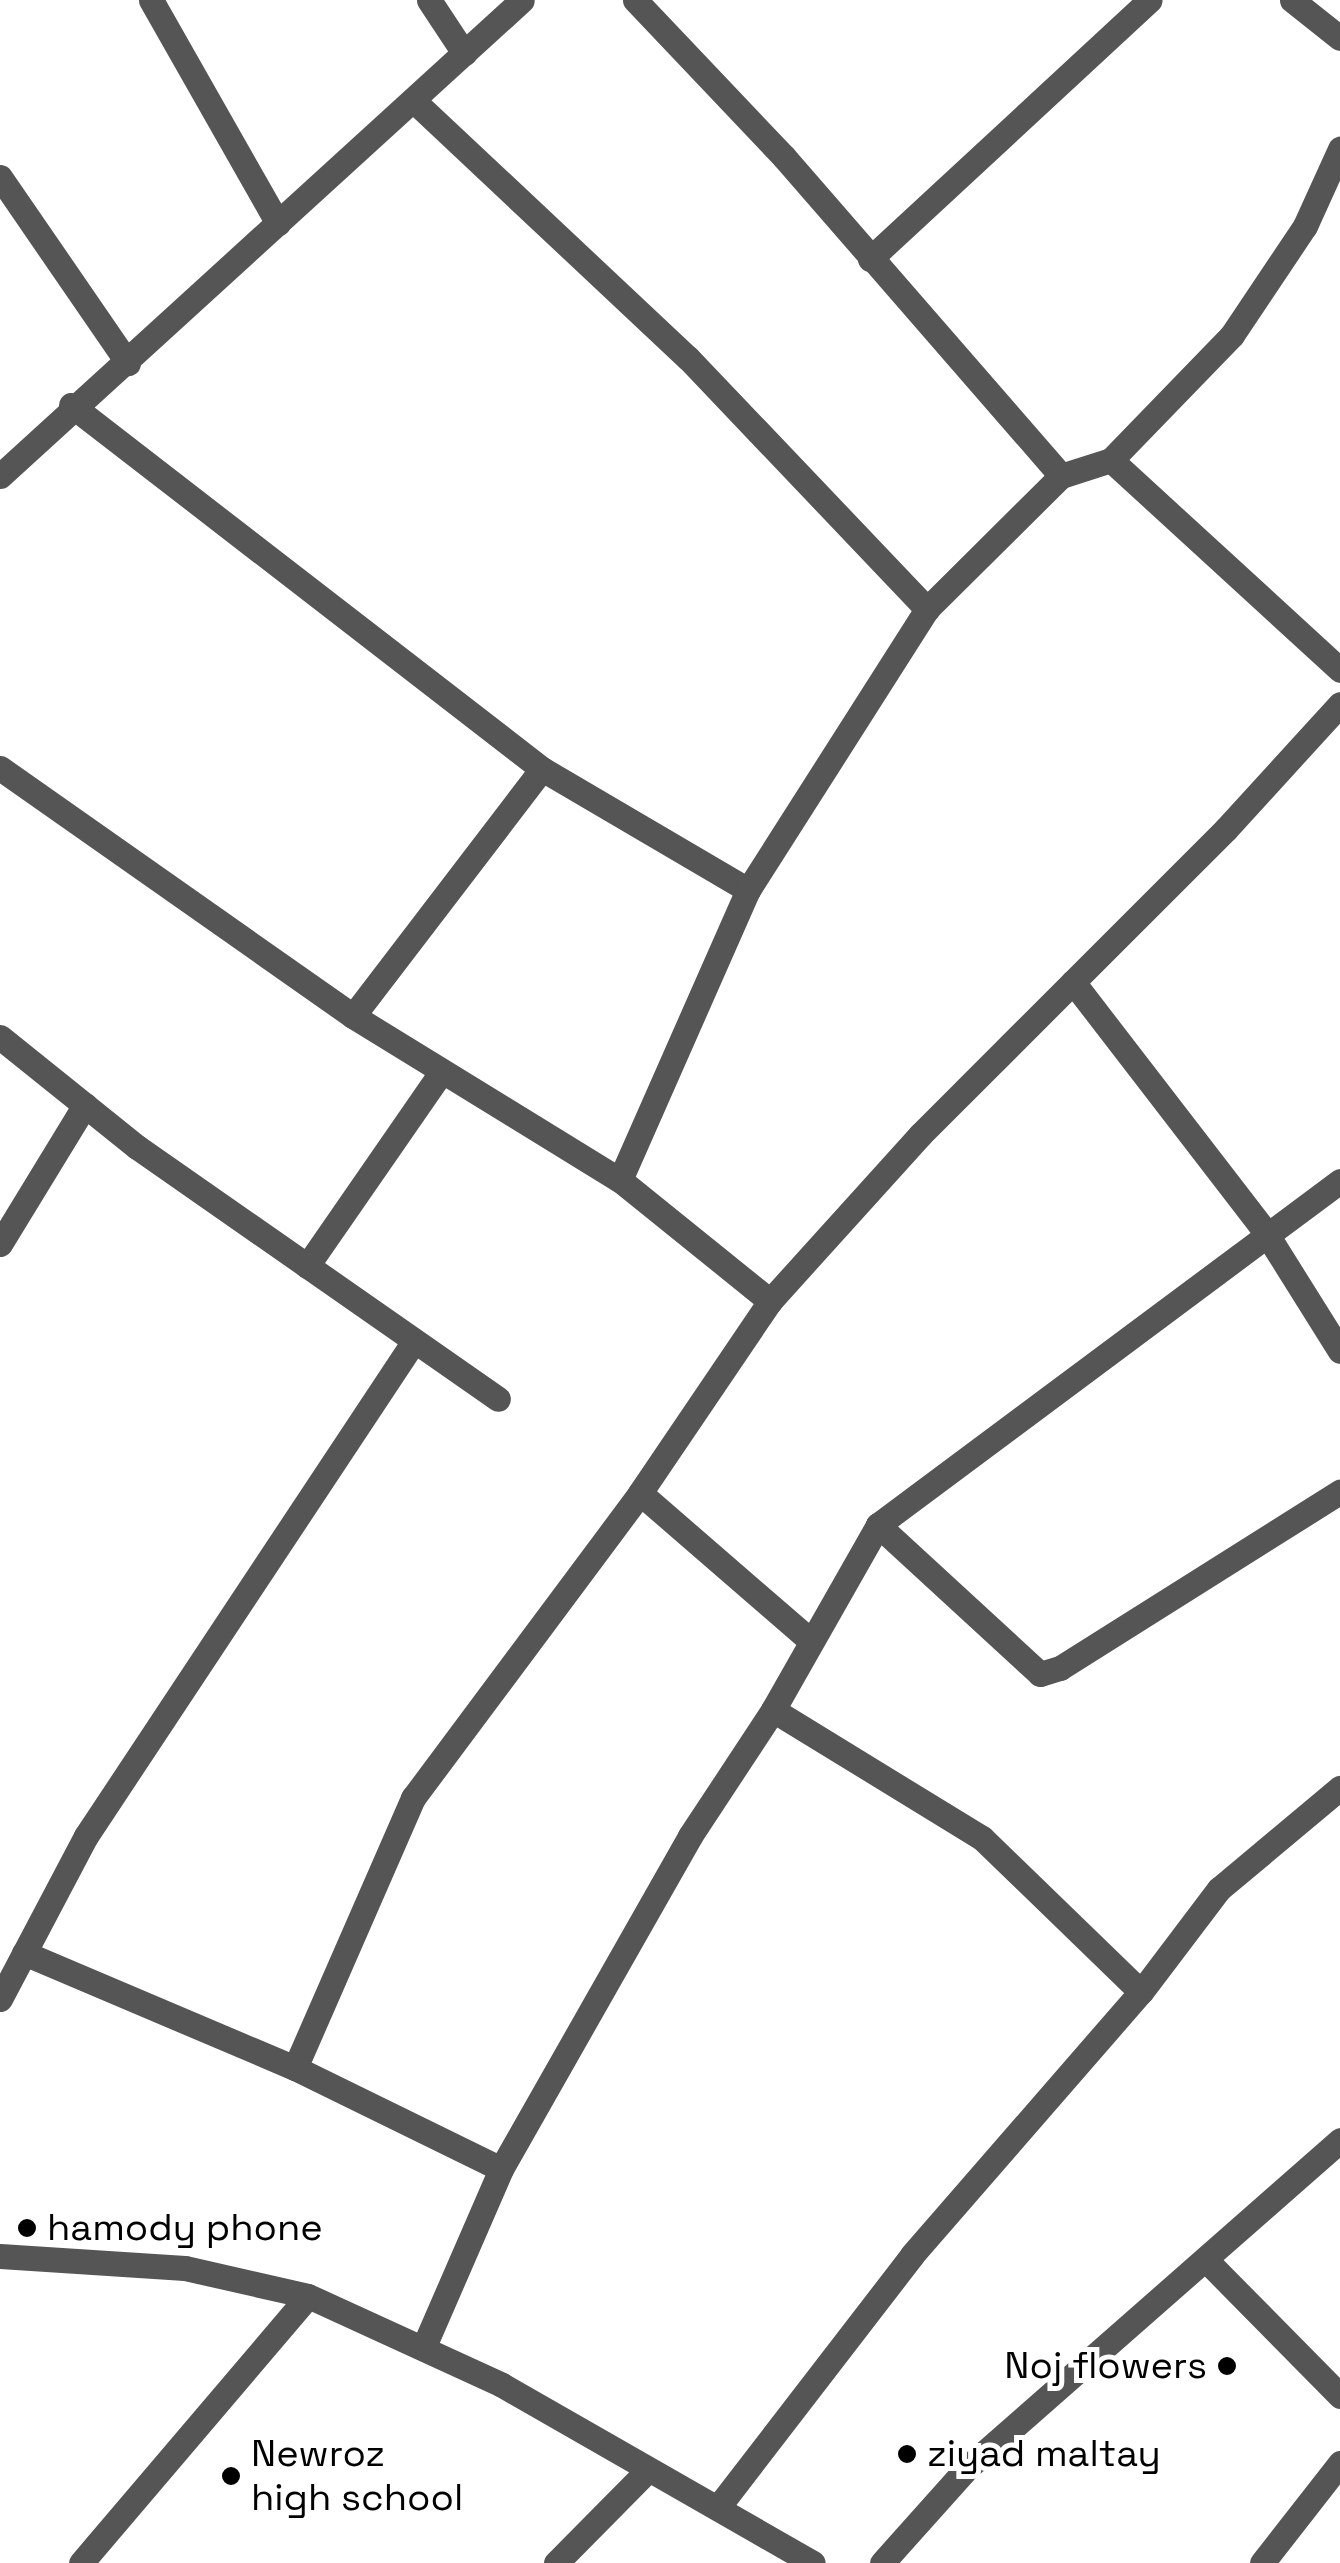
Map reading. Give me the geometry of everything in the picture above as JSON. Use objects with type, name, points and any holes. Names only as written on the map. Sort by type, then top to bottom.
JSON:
[{"type":"street","points":[[151,0],[278,224]]},
{"type":"street","points":[[429,0],[464,53]]},
{"type":"street","points":[[0,476],[71,404],[128,363],[522,0]]},
{"type":"street","points":[[635,0],[1061,476]]},
{"type":"street","points":[[870,259],[1150,0]]},
{"type":"street","points":[[1292,0],[1340,38]]},
{"type":"street","points":[[412,100],[430,123],[688,358],[926,609]]},
{"type":"street","points":[[620,1180],[748,890],[926,609],[1061,476],[1111,460],[1232,335],[1305,226],[1340,149]]},
{"type":"street","points":[[0,177],[128,363]]},
{"type":"street","points":[[71,404],[542,769],[748,890]]},
{"type":"street","points":[[1111,460],[1340,670]]},
{"type":"street","points":[[295,2068],[413,1798],[640,1493],[770,1301],[920,1136],[1340,704]]},
{"type":"street","points":[[0,768],[353,1016],[620,1180],[770,1301]]},
{"type":"street","points":[[353,1016],[542,769]]},
{"type":"street","points":[[1073,982],[1266,1233],[1340,1352]]},
{"type":"street","points":[[0,1037],[85,1105],[498,1399]]},
{"type":"street","points":[[307,1266],[442,1071]]},
{"type":"street","points":[[0,1244],[85,1105]]},
{"type":"street","points":[[425,2344],[502,2169],[690,1836],[773,1710],[878,1525],[1266,1233],[1340,1182]]},
{"type":"street","points":[[0,1999],[86,1836],[414,1341]]},
{"type":"street","points":[[878,1525],[1040,1674],[1060,1668],[1340,1492]]},
{"type":"street","points":[[640,1493],[810,1640]]},
{"type":"street","points":[[773,1710],[982,1838],[1141,1992]]},
{"type":"street","points":[[719,2506],[912,2256],[1141,1992],[1219,1889],[1340,1788]]},
{"type":"street","points":[[24,1953],[295,2068],[502,2169]]},
{"type":"street","points":[[882,2563],[966,2468],[1340,2140]]},
{"type":"street","points":[[0,2256],[122,2260],[308,2296],[425,2344],[647,2471],[719,2506],[812,2563]]},
{"type":"street","points":[[1206,2260],[1340,2396]]},
{"type":"street","points":[[81,2563],[308,2296]]},
{"type":"street","points":[[1262,2563],[1340,2463]]},
{"type":"street","points":[[556,2563],[647,2471]]},
{"type":"place","name":"hamody phone","points":[[27,2228]]},
{"type":"place","name":"Noj flowers","points":[[1227,2366]]},
{"type":"place","name":"ziyad maltay","points":[[907,2454]]},
{"type":"place","name":"Newroz high school","points":[[231,2476]]}]
